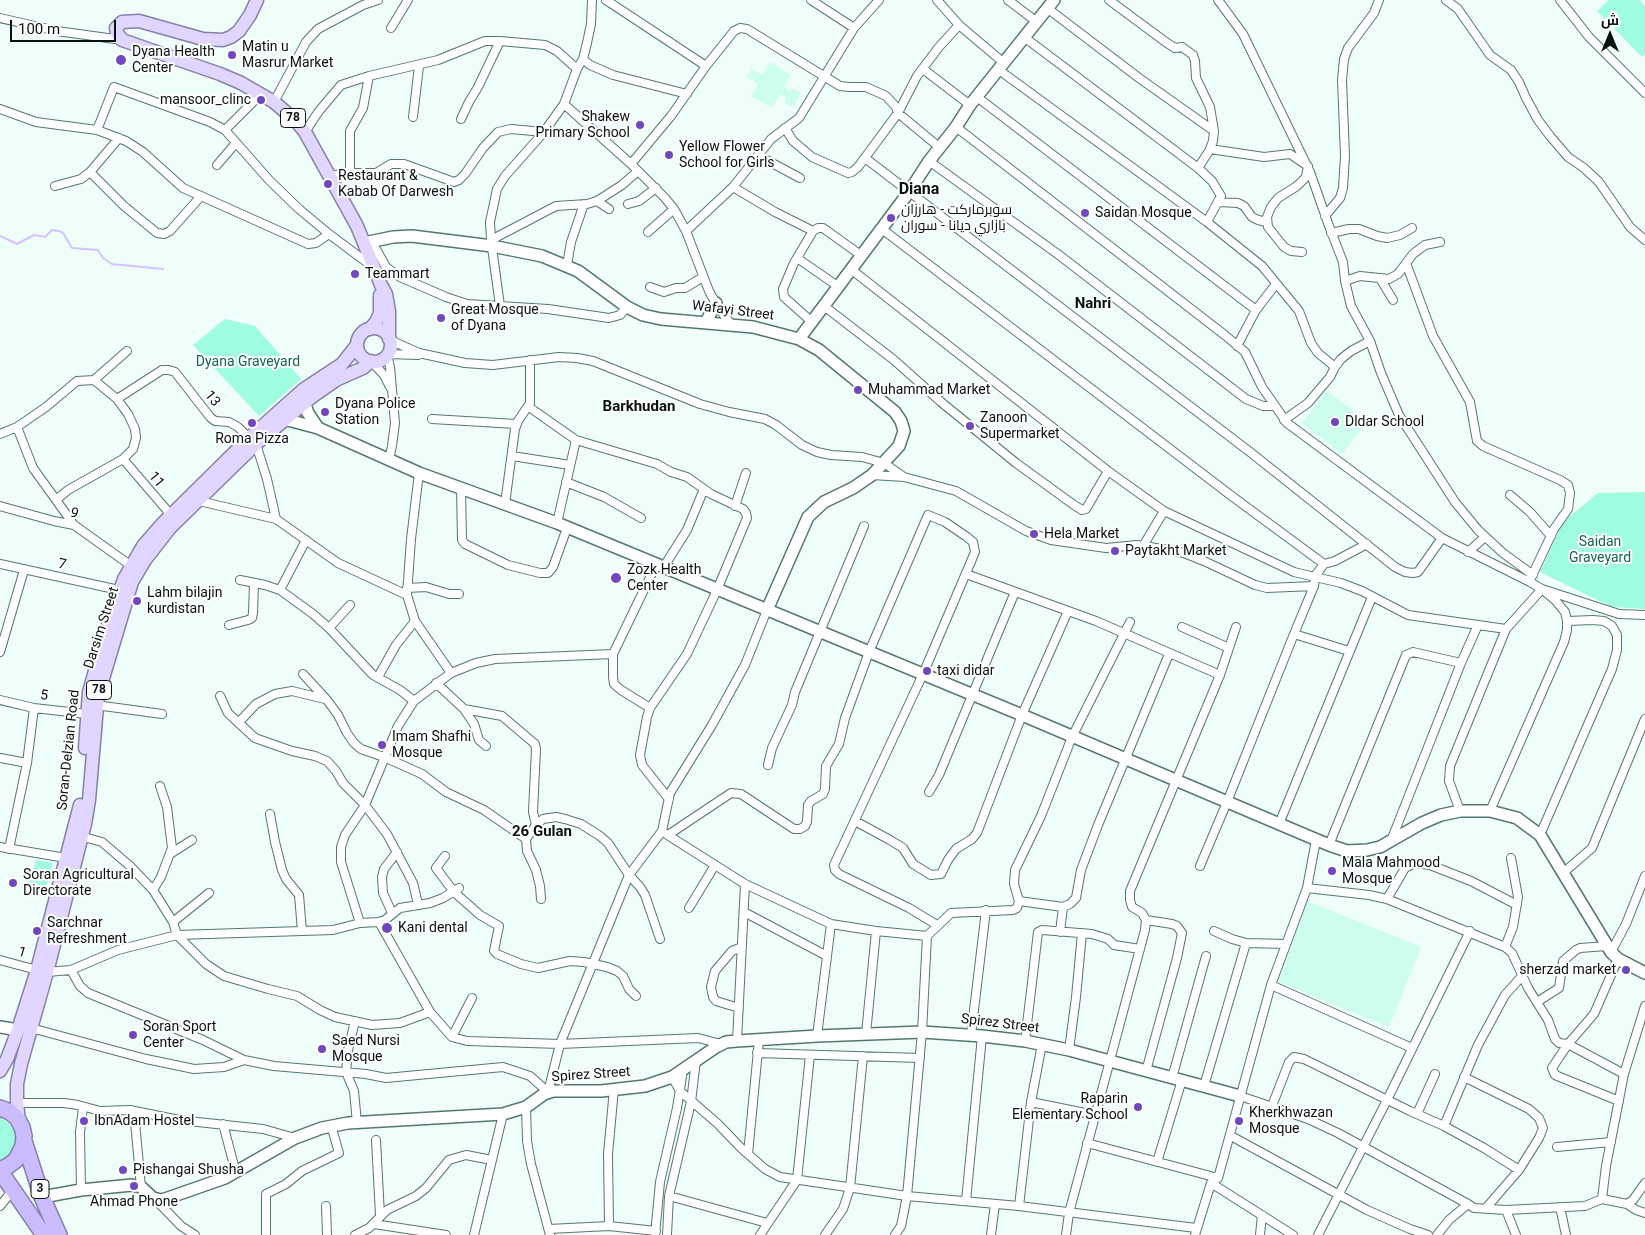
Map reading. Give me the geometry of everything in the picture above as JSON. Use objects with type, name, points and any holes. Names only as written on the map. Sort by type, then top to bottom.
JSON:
[{"type":"highway","points":[[0,1108],[14,1115],[20,1122]]},
{"type":"highway","name":"3","points":[[20,1122],[24,1142],[42,1197],[59,1235]]},
{"type":"highway","name":"3","points":[[24,1142],[22,1151],[16,1160],[0,1170],[44,1235]]},
{"type":"main road","points":[[122,40],[116,28],[122,22],[131,20],[149,22],[203,39],[224,40],[239,31],[257,0]]},
{"type":"main road","name":"78","points":[[122,40],[220,74],[274,102],[296,121],[348,209],[381,285]]},
{"type":"main road","points":[[381,285],[388,298],[390,346],[387,355],[380,360],[371,361],[361,356],[357,345],[359,337],[370,329],[380,313],[381,285]]},
{"type":"main road","points":[[370,329],[381,330],[390,339]]},
{"type":"main road","name":"Soran-Delzian Road","points":[[0,1071],[7,1059],[42,971],[66,858],[78,835],[91,710],[92,682],[115,620],[119,590],[130,565],[143,546],[171,515],[252,441],[304,389],[342,364],[357,345]]},
{"type":"main road","name":"Darsim Street","points":[[115,620],[132,582],[170,528],[200,501],[252,441],[336,380],[363,368],[371,361]]},
{"type":"main road","name":"78","points":[[20,1122],[17,1084],[31,1028],[42,971],[78,835]]},
{"type":"street","points":[[274,102],[302,50],[318,29],[363,5],[378,0]]},
{"type":"street","points":[[391,28],[408,0]]},
{"type":"street","points":[[500,306],[490,222],[497,189],[505,176],[544,132],[564,104],[577,69],[583,59],[591,24],[592,0]]},
{"type":"street","points":[[606,0],[706,66]]},
{"type":"street","points":[[811,0],[854,28]]},
{"type":"street","points":[[686,231],[733,187],[771,139],[799,118],[854,28],[879,0]]},
{"type":"street","points":[[937,0],[958,25],[1002,66],[1262,266],[1299,311],[1311,343],[1318,353],[1334,367]]},
{"type":"street","points":[[1008,0],[1037,22]]},
{"type":"street","points":[[1108,0],[1167,43],[1175,48],[1182,47],[1193,55],[1196,78],[1210,108],[1214,131],[1210,148],[1198,168]]},
{"type":"street","points":[[1218,0],[1243,34],[1308,166],[1343,262],[1351,306],[1370,342],[1399,415],[1455,502],[1485,537],[1556,601],[1565,612],[1568,621],[1564,642],[1490,811]]},
{"type":"street","points":[[1325,216],[1340,198],[1343,188],[1345,156],[1342,80],[1344,58],[1348,48],[1374,13],[1379,0]]},
{"type":"street","points":[[1446,0],[1458,9],[1490,55],[1511,70],[1538,120],[1550,136],[1568,157],[1599,182],[1630,227],[1645,240]]},
{"type":"street","points":[[1560,0],[1589,37],[1644,92]]},
{"type":"street","points":[[799,339],[882,229],[973,101],[1050,4],[1139,78],[1214,131]]},
{"type":"street","points":[[0,18],[57,30],[122,40]]},
{"type":"street","points":[[785,128],[793,140],[812,157],[848,173],[852,172],[865,158],[898,113],[922,69],[958,25]]},
{"type":"street","points":[[632,164],[687,94],[706,66],[734,31],[740,28],[747,28],[840,86],[866,87],[886,96],[896,107],[898,113],[939,147]]},
{"type":"street","points":[[1024,37],[1198,168],[1212,181],[1221,196],[1207,222]]},
{"type":"street","points":[[304,132],[319,111],[342,85],[369,76],[418,66],[455,54],[484,41],[545,45],[557,51],[577,69]]},
{"type":"street","points":[[461,119],[500,41]]},
{"type":"street","points":[[583,59],[590,65],[613,75],[687,94]]},
{"type":"street","points":[[413,117],[418,66]]},
{"type":"street","points":[[922,69],[973,101],[1256,310]]},
{"type":"street","points":[[350,173],[350,131],[363,108],[369,76]]},
{"type":"street","points":[[97,130],[114,87],[210,122],[225,130],[269,180],[329,234],[374,268]]},
{"type":"street","points":[[225,130],[261,94]]},
{"type":"street","points":[[564,104],[632,164],[674,209],[686,231],[703,277],[716,303],[732,325]]},
{"type":"street","points":[[0,109],[36,122],[97,130],[119,138],[142,152],[183,188],[308,244],[316,243],[329,234]]},
{"type":"street","points":[[956,127],[1245,352],[1262,387],[1287,423],[1442,538],[1468,552],[1531,578]]},
{"type":"street","points":[[328,176],[350,173],[376,173],[391,164],[404,164],[454,182],[460,180],[483,148],[498,132],[511,129],[544,132]]},
{"type":"street","points":[[55,186],[81,179],[90,172],[119,138]]},
{"type":"street","points":[[217,165],[236,143]]},
{"type":"street","points":[[1210,148],[1264,157],[1290,154],[1302,164],[1308,166]]},
{"type":"street","points":[[759,156],[800,178]]},
{"type":"street","points":[[865,158],[1168,389],[1395,567],[1405,572],[1418,572],[1442,538]]},
{"type":"street","points":[[929,161],[1059,255],[1246,399],[1263,406],[1275,406]]},
{"type":"street","points":[[1302,252],[1291,251],[1284,247],[1268,227],[1267,217],[1271,207],[1278,198],[1303,181],[1306,177],[1308,166]]},
{"type":"street","points":[[492,243],[556,206],[597,201],[622,185],[638,170]]},
{"type":"street","points":[[90,172],[124,206],[157,233],[164,234],[170,231],[202,196]]},
{"type":"street","points":[[733,187],[774,212],[813,231]]},
{"type":"street","points":[[628,204],[640,201],[656,188]]},
{"type":"street","points":[[597,201],[609,209]]},
{"type":"street","points":[[1218,202],[1238,203],[1244,206],[1252,217],[1267,222]]},
{"type":"street","points":[[567,265],[571,242],[584,204]]},
{"type":"street","points":[[648,232],[674,209]]},
{"type":"street","points":[[812,322],[784,297],[782,289],[786,278],[813,231],[823,228],[862,256]]},
{"type":"street","points":[[1331,233],[1350,228],[1387,238],[1400,235],[1412,228]]},
{"type":"street","points":[[882,229],[1232,497],[1324,564]]},
{"type":"street","name":"Wafayi Street","points":[[365,245],[384,238],[403,236],[492,243],[530,252],[567,265],[638,313],[655,318],[765,329],[799,339],[819,350],[898,416],[903,426],[903,436],[899,446],[884,463],[872,475],[853,488],[824,502],[808,517],[767,610]]},
{"type":"street","points":[[1345,280],[1360,276],[1371,276],[1381,280],[1389,279],[1398,274],[1413,254],[1425,245],[1440,242]]},
{"type":"street","points":[[365,245],[376,249],[386,267],[400,277],[456,301],[478,305],[548,309],[609,318],[620,315],[627,307]]},
{"type":"street","points":[[797,258],[839,287]]},
{"type":"street","points":[[1406,263],[1433,336],[1470,402],[1477,441],[1482,446],[1568,485],[1570,493],[1568,509],[1551,536],[1531,578]]},
{"type":"street","points":[[852,270],[1108,471],[1164,510],[1294,572],[1341,583],[1362,591],[1408,615],[1506,629]]},
{"type":"street","points":[[650,287],[664,292],[676,288],[685,288],[703,277]]},
{"type":"street","points":[[1381,280],[1393,300]]},
{"type":"street","points":[[1238,346],[1256,310],[1276,284]]},
{"type":"street","points":[[706,322],[716,303]]},
{"type":"street","points":[[824,306],[894,360],[941,402],[1016,463],[1082,510],[1086,509],[1108,471]]},
{"type":"street","points":[[390,339],[427,356]]},
{"type":"street","points":[[1284,420],[1308,404],[1330,377],[1334,367],[1351,351],[1370,342]]},
{"type":"street","points":[[0,434],[17,427],[46,407],[77,381],[94,380],[127,351]]},
{"type":"street","points":[[389,460],[395,423],[390,367],[387,355],[427,356],[464,364],[483,365],[568,357],[593,361],[700,404],[765,419],[802,445],[817,452],[832,456],[862,457],[884,463],[904,476]]},
{"type":"street","points":[[504,504],[516,424],[529,407],[531,399],[530,360]]},
{"type":"street","points":[[371,361],[384,376],[392,392]]},
{"type":"street","name":"13","points":[[117,400],[162,370],[175,372],[210,417],[215,421],[229,422],[238,427],[252,441]]},
{"type":"street","points":[[56,500],[68,490],[123,459],[133,449],[136,438],[128,414],[117,400],[94,380]]},
{"type":"street","points":[[304,402],[309,415],[318,428]]},
{"type":"street","points":[[529,407],[576,440],[652,462],[671,472],[687,477],[704,490],[745,510],[747,518],[717,590],[687,654],[650,708],[644,729],[640,755],[642,765],[669,798]]},
{"type":"street","points":[[284,419],[318,428],[419,473],[562,526],[1022,715],[1329,846],[1348,851],[1380,847],[1422,823],[1441,815],[1460,811],[1490,811],[1517,818],[1540,835],[1612,952]]},
{"type":"street","points":[[432,419],[516,424]]},
{"type":"street","points":[[17,427],[33,468],[74,525]]},
{"type":"street","points":[[461,488],[462,540],[465,544],[508,565],[540,574],[548,574],[553,567],[562,526],[566,482],[576,440]]},
{"type":"street","points":[[252,441],[267,479],[276,519]]},
{"type":"street","points":[[512,456],[570,465]]},
{"type":"street","name":"11","points":[[123,459],[171,515]]},
{"type":"street","points":[[419,473],[407,591],[415,621],[451,673]]},
{"type":"street","points":[[734,506],[746,473]]},
{"type":"street","points":[[872,475],[904,476],[956,491],[1026,531],[1051,540],[1106,548],[1126,545],[1143,546],[1184,553],[1228,571],[1255,585],[1267,588],[1314,586]]},
{"type":"street","points":[[566,482],[604,497],[641,518]]},
{"type":"street","points":[[650,708],[614,684],[613,654],[660,567],[687,530],[704,490]]},
{"type":"street","points":[[1510,495],[1530,512],[1551,536]]},
{"type":"street","points":[[200,501],[276,519],[338,563],[407,591],[426,587],[445,593],[458,594]]},
{"type":"street","name":"9","points":[[0,506],[74,525],[130,565]]},
{"type":"street","points":[[1143,546],[1164,510]]},
{"type":"street","points":[[71,970],[80,986],[88,994],[203,1040],[244,1060],[300,1069],[346,1072],[386,1078],[503,1067],[530,1076],[548,1092],[560,1044],[628,876],[665,833],[731,793],[741,794],[794,829],[806,826],[808,805],[823,794],[826,766],[839,744],[845,718],[869,652],[928,514],[945,522],[973,542],[975,552],[922,674],[834,865],[835,870],[854,882],[909,908],[937,925]]},
{"type":"street","points":[[768,765],[772,748],[792,705],[794,692],[864,526]]},
{"type":"street","points":[[1468,552],[1485,537]]},
{"type":"street","points":[[280,590],[306,540]]},
{"type":"street","points":[[1200,866],[1314,586],[1315,576],[1324,564],[1335,561],[1366,544]]},
{"type":"street","name":"7","points":[[0,564],[119,590]]},
{"type":"street","points":[[0,652],[24,570]]},
{"type":"street","points":[[966,574],[1068,611],[1220,676]]},
{"type":"street","points":[[240,580],[280,590],[329,628],[360,662],[378,677],[414,701]]},
{"type":"street","points":[[230,626],[252,618],[254,583]]},
{"type":"street","points":[[1542,590],[1619,614],[1645,615]]},
{"type":"street","points":[[1460,811],[1449,781],[1450,766],[1506,629],[1542,590]]},
{"type":"street","points":[[929,792],[939,774],[1015,592]]},
{"type":"street","points":[[1279,824],[1372,597]]},
{"type":"street","points":[[329,628],[350,605]]},
{"type":"street","points":[[665,833],[670,793],[712,725],[745,665],[767,610]]},
{"type":"street","points":[[855,821],[903,848],[913,864],[931,875],[941,874],[956,849],[972,839],[977,833],[1022,715],[1068,611]]},
{"type":"street","points":[[1540,835],[1612,669],[1617,650],[1617,635],[1612,626],[1593,620],[1568,621]]},
{"type":"street","points":[[378,677],[396,645],[415,621]]},
{"type":"street","points":[[895,1235],[901,1226],[907,1196],[922,1032],[927,936],[951,913],[1013,910],[1017,908],[1019,901],[1014,884],[1015,870],[1041,816],[1072,737],[1130,622]]},
{"type":"street","points":[[1391,841],[1461,663],[1478,625]]},
{"type":"street","points":[[1182,627],[1229,648]]},
{"type":"street","points":[[1066,1235],[1069,1213],[1087,1143],[1145,930],[1146,920],[1142,913],[1132,907],[1130,891],[1220,676],[1236,627]]},
{"type":"street","points":[[1294,634],[1349,651]]},
{"type":"street","points":[[1329,846],[1406,655],[1413,652],[1461,663]]},
{"type":"street","points":[[360,923],[341,862],[341,847],[345,835],[365,805],[398,726],[414,701],[451,673],[476,663],[494,659],[613,654]]},
{"type":"street","points":[[1019,901],[1063,907],[1076,898],[1081,870],[1169,654]]},
{"type":"street","points":[[302,674],[327,700],[338,715],[354,744],[361,749],[422,774],[446,792],[484,810],[526,839]]},
{"type":"street","points":[[436,683],[464,709],[474,724],[479,740],[486,746]]},
{"type":"street","points":[[239,722],[256,704],[275,694],[292,691],[327,700]]},
{"type":"street","points":[[220,696],[228,713],[255,738],[327,761],[343,783],[365,805],[387,834],[413,884],[418,904]]},
{"type":"street","name":"5","points":[[0,700],[34,708],[162,714]]},
{"type":"street","points":[[9,849],[27,763],[34,708]]},
{"type":"street","points":[[464,709],[502,716],[535,744],[533,812],[536,825]]},
{"type":"street","points":[[1563,873],[1592,848],[1645,719]]},
{"type":"street","points":[[0,758],[27,763]]},
{"type":"street","points":[[153,890],[172,848],[166,807],[160,786]]},
{"type":"street","points":[[270,814],[282,870],[298,895],[302,932]]},
{"type":"street","points":[[541,899],[540,886],[536,870],[527,851],[526,839],[543,819],[556,817],[581,824],[608,843],[628,876],[640,887],[645,895],[660,939]]},
{"type":"street","points":[[665,833],[745,884],[831,924],[927,936]]},
{"type":"street","points":[[78,835],[102,842],[130,866],[153,890],[173,922],[178,935],[206,964],[224,976],[298,996],[335,1017],[372,1025],[400,1023],[430,1012]]},
{"type":"street","points":[[170,854],[192,840]]},
{"type":"street","points":[[672,1077],[680,1091],[718,1124],[748,1154],[775,1175],[786,1179],[907,1196],[1018,1206],[1196,1231],[1231,1136],[1240,1096],[1271,985],[1307,888],[1316,840]]},
{"type":"street","points":[[0,847],[66,858]]},
{"type":"street","points":[[392,914],[384,893],[382,877],[384,869],[397,852]]},
{"type":"street","points":[[444,856],[436,868],[480,915],[499,926],[494,951],[496,954],[521,964],[538,968],[570,960],[593,963],[617,971],[623,976],[629,989],[636,996]]},
{"type":"street","points":[[1505,947],[1513,927],[1517,905],[1517,886],[1511,858]]},
{"type":"street","points":[[1387,899],[1405,868],[1416,863],[1430,865],[1471,882],[1517,905]]},
{"type":"street","points":[[689,908],[714,865]]},
{"type":"street","points":[[1619,1101],[1555,1075],[1552,1068],[1568,1044],[1594,1014],[1612,952],[1626,924],[1645,876]]},
{"type":"street","points":[[737,1041],[745,884]]},
{"type":"street","points":[[1307,888],[1369,895],[1387,899],[1470,931],[1505,947],[1512,953],[1522,976],[1548,1020],[1555,1039],[1559,1043],[1568,1044],[1624,1074]]},
{"type":"street","points":[[457,890],[430,903],[400,908],[385,920],[379,922],[430,1012],[452,1037],[467,1041],[560,1044],[698,1038],[721,1044]]},
{"type":"street","points":[[173,922],[209,893]]},
{"type":"street","points":[[1060,932],[1063,907]]},
{"type":"street","points":[[966,1201],[986,910]]},
{"type":"street","points":[[744,912],[827,956]]},
{"type":"street","points":[[1146,920],[1172,924],[1177,926],[1182,933],[1146,1071]]},
{"type":"street","name":"1","points":[[0,960],[42,971],[71,970],[118,950],[178,935],[333,930],[360,923],[379,922]]},
{"type":"street","points":[[817,1036],[831,924]]},
{"type":"street","points":[[1025,1041],[1036,936],[1038,932],[1042,930],[1092,934],[1108,939],[1114,944],[1140,949]]},
{"type":"street","points":[[866,1034],[876,931]]},
{"type":"street","points":[[1214,931],[1246,943],[1286,944]]},
{"type":"street","points":[[1318,1235],[1388,1100],[1470,931]]},
{"type":"street","points":[[1069,1050],[1082,933]]},
{"type":"street","points":[[1204,1086],[1246,943]]},
{"type":"street","points":[[739,1008],[716,1001],[713,998],[711,987],[714,971],[732,951],[742,947]]},
{"type":"street","points":[[1537,1002],[1559,988],[1563,961],[1580,948],[1612,952],[1645,973]]},
{"type":"street","points":[[1157,1162],[1206,956]]},
{"type":"street","points":[[1444,1126],[1464,1076],[1505,994],[1522,976]]},
{"type":"street","points":[[1271,985],[1412,1048]]},
{"type":"street","points":[[452,1037],[472,998]]},
{"type":"street","points":[[1602,1199],[1624,1074],[1645,1006]]},
{"type":"street","points":[[354,1021],[346,1072],[354,1091],[356,1123]]},
{"type":"street","points":[[0,1027],[18,1030]]},
{"type":"street","points":[[31,1028],[158,1062],[194,1069],[224,1067],[244,1060]]},
{"type":"street","name":"Spirez Street","points":[[156,1200],[202,1187],[236,1173],[295,1138],[331,1125],[503,1114],[526,1107],[548,1092],[557,1090],[588,1091],[644,1086],[672,1077],[721,1044],[737,1041],[922,1032],[976,1035],[1025,1041],[1069,1050],[1240,1096]]},
{"type":"street","points":[[748,1154],[759,1040]]},
{"type":"street","points":[[1018,1206],[1031,1102],[1042,1044]]},
{"type":"street","points":[[757,1054],[920,1058]]},
{"type":"street","points":[[760,1235],[798,1180],[810,1055]]},
{"type":"street","points":[[825,1235],[843,1209],[850,1188],[863,1056]]},
{"type":"street","points":[[1272,1106],[1289,1062],[1294,1057],[1304,1059],[1444,1126],[1519,1170]]},
{"type":"street","points":[[667,1235],[669,1196],[691,1102],[696,1060]]},
{"type":"street","points":[[526,1107],[527,1141],[531,1164],[550,1232],[609,1226],[656,1233],[660,1182],[683,1070]]},
{"type":"street","points":[[1417,1114],[1436,1074]]},
{"type":"street","points":[[1464,1076],[1530,1109],[1539,1118],[1543,1128],[1519,1170],[1486,1208]]},
{"type":"street","points":[[609,1226],[608,1154],[614,1089]]},
{"type":"street","points":[[1240,1096],[1308,1119],[1338,1133],[1474,1208],[1506,1210],[1585,1206],[1602,1199],[1627,1204],[1645,1213]]},
{"type":"street","points":[[1031,1102],[1095,1115]]},
{"type":"street","points":[[17,1103],[64,1103],[100,1112],[134,1111],[179,1120],[263,1129],[295,1138]]},
{"type":"street","points":[[82,1190],[80,1132],[83,1107]]},
{"type":"street","points":[[134,1111],[141,1187]]},
{"type":"street","points":[[474,1235],[503,1114]]},
{"type":"street","points":[[223,1124],[236,1173]]},
{"type":"street","points":[[266,1235],[266,1194],[286,1184],[302,1171],[339,1153],[331,1125]]},
{"type":"street","points":[[1231,1136],[1367,1210],[1428,1235]]},
{"type":"street","points":[[376,1140],[380,1215]]},
{"type":"street","points":[[1557,1147],[1611,1142]]},
{"type":"street","points":[[1087,1143],[1157,1162],[1215,1181],[1262,1215],[1294,1235]]},
{"type":"street","points":[[355,1235],[374,1224],[380,1215],[400,1202],[416,1196],[426,1188],[449,1160],[466,1155],[492,1160]]},
{"type":"street","points":[[1627,1204],[1633,1200],[1645,1184]]},
{"type":"street","points":[[42,1197],[82,1190],[132,1185],[141,1187],[181,1226],[195,1235]]},
{"type":"street","points":[[0,1206],[13,1190]]},
{"type":"street","points":[[669,1196],[767,1223]]},
{"type":"street","points":[[990,1235],[995,1204]]},
{"type":"street","points":[[1436,1235],[1449,1220],[1468,1204]]},
{"type":"street","points":[[326,1206],[327,1235]]},
{"type":"street","points":[[1560,1207],[1566,1235]]},
{"type":"street","points":[[1506,1210],[1516,1235]]},
{"type":"street","points":[[1260,1235],[1262,1215]]},
{"type":"street","points":[[374,1224],[446,1235]]},
{"type":"shaded area","points":[[770,62],[791,75],[784,87],[790,91],[792,88],[801,93],[793,107],[784,102],[786,97],[780,94],[772,108],[751,96],[758,84],[747,77],[752,69],[762,75]]},
{"type":"shaded area","name":"Dldar School","points":[[1327,391],[1367,421],[1342,454],[1302,423]]},
{"type":"shaded area","points":[[1307,901],[1421,947],[1389,1027],[1279,982]]},
{"type":"green space","points":[[1609,0],[1640,0],[1645,6],[1645,54],[1642,57],[1597,11]]},
{"type":"green space","name":"Dyana Graveyard","points":[[225,319],[255,326],[301,379],[259,416],[193,345]]},
{"type":"green space","name":"Saidan Graveyard","points":[[1645,492],[1645,609],[1612,607],[1540,572],[1563,522],[1598,493]]},
{"type":"green space","points":[[36,860],[53,863],[46,887],[30,882]]},
{"type":"green space","points":[[0,1117],[11,1125],[15,1132],[16,1141],[10,1156],[0,1163]]},
{"type":"waterway","points":[[0,236],[17,244],[34,235],[45,237],[52,230],[59,231],[63,233],[72,248],[98,250],[103,258],[112,264],[163,269]]},
{"type":"place","name":"Matin u Masrur Market","points":[[232,55]]},
{"type":"place","name":"Dyana Health Center","points":[[121,60]]},
{"type":"place","name":"mansoor_clinc","points":[[261,100]]},
{"type":"place","name":"Shakew Primary School","points":[[640,125]]},
{"type":"place","name":"Yellow Flower School for Girls","points":[[669,155]]},
{"type":"place","name":"Restaurant & Kabab Of Darwesh","points":[[328,184]]},
{"type":"place","name":"Saidan Mosque","points":[[1085,213]]},
{"type":"place","name":"سوبرماركت - هارزان بازاري ديانا - سوران","points":[[891,218]]},
{"type":"place","name":"Teammart","points":[[355,274]]},
{"type":"place","name":"Great Mosque of Dyana","points":[[441,318]]},
{"type":"place","name":"Muhammad Market","points":[[858,390]]},
{"type":"place","name":"Dyana Police Station","points":[[325,412]]},
{"type":"place","name":"Dldar School","points":[[1335,422]]},
{"type":"place","name":"Roma Pizza","points":[[252,423]]},
{"type":"place","name":"Zanoon Supermarket","points":[[970,426]]},
{"type":"place","name":"Hela Market","points":[[1034,534]]},
{"type":"place","name":"Paytakht Market","points":[[1115,551]]},
{"type":"place","name":"Zozk Health Center","points":[[616,578]]},
{"type":"place","name":"Lahm bilajin kurdistan","points":[[137,601]]},
{"type":"place","name":"taxi didar","points":[[927,671]]},
{"type":"place","name":"Imam Shafhi Mosque","points":[[382,745]]},
{"type":"place","name":"Mala Mahmood Mosque","points":[[1332,871]]},
{"type":"place","name":"Soran Agricultural Directorate","points":[[13,883]]},
{"type":"place","name":"Kani dental","points":[[387,928]]},
{"type":"place","name":"Sarchnar Refreshment","points":[[37,931]]},
{"type":"place","name":"sherzad market","points":[[1626,970]]},
{"type":"place","name":"Soran Sport Center","points":[[133,1035]]},
{"type":"place","name":"Saed Nursi Mosque","points":[[322,1049]]},
{"type":"place","name":"Raparin Elementary School","points":[[1138,1107]]},
{"type":"place","name":"IbnAdam Hostel","points":[[84,1121]]},
{"type":"place","name":"Kherkhwazan Mosque","points":[[1239,1121]]},
{"type":"place","name":"Pishangai Shusha","points":[[123,1170]]},
{"type":"place","name":"Ahmad Phone","points":[[134,1186]]},
{"type":"district","name":"Diana","points":[[919,190]]},
{"type":"district","name":"Nahri","points":[[1093,304]]},
{"type":"district","name":"Barkhudan","points":[[639,407]]},
{"type":"district","name":"26 Gulan","points":[[542,832]]}]
